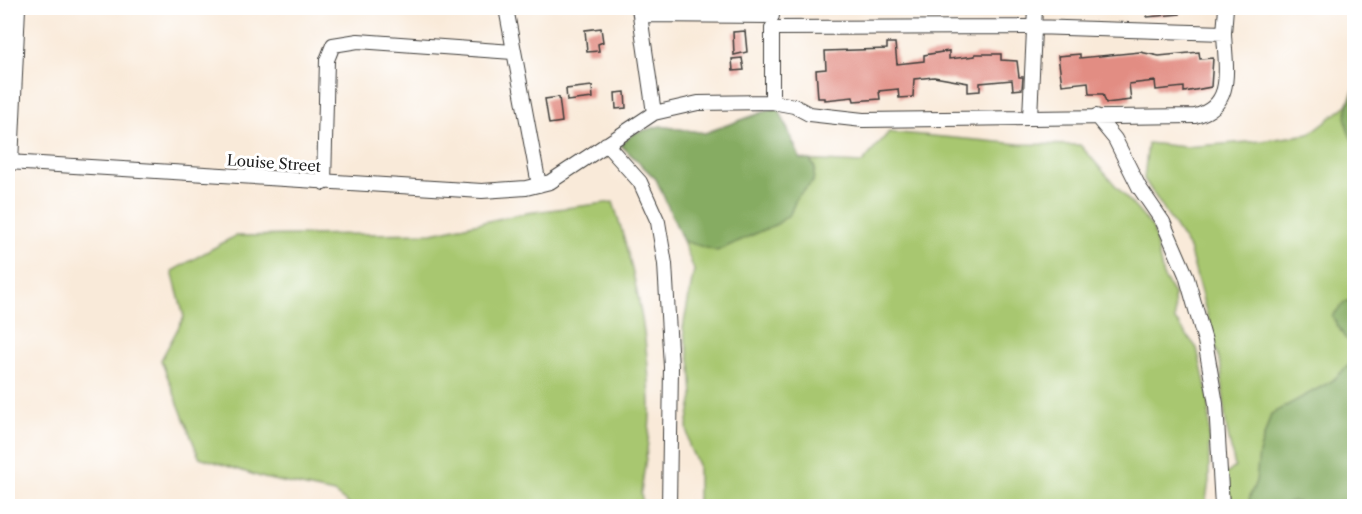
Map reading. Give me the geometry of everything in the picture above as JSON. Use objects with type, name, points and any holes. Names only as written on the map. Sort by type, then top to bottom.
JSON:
[{"type":"street","points":[[9,163],[18,8]]},
{"type":"street","points":[[506,8],[539,185],[557,178],[654,113],[698,103],[772,102],[794,106],[809,114],[863,120],[1184,116],[1206,113],[1222,99],[1226,89],[1224,33],[1226,8]]},
{"type":"street","points":[[1029,117],[1035,8]]},
{"type":"street","points":[[654,113],[639,11],[720,11],[772,17],[1224,33]]},
{"type":"street","points":[[772,17],[772,102]]},
{"type":"street","points":[[324,183],[327,60],[333,45],[358,41],[513,52]]},
{"type":"street","points":[[1096,117],[1115,139],[1139,187],[1162,222],[1186,275],[1205,341],[1216,404],[1222,507]]},
{"type":"street","points":[[606,144],[640,182],[657,222],[663,254],[671,367],[669,507]]},
{"type":"street","name":"Louise Street","points":[[9,163],[482,191],[539,185]]},
{"type":"green space","points":[[1354,90],[1354,506],[1233,506],[1224,476],[1235,467],[1226,426],[1221,367],[1189,248],[1144,179],[1148,143],[1185,147],[1262,141],[1309,134],[1347,105]]},
{"type":"green space","points":[[1354,90],[1354,142],[1348,130],[1346,117]]},
{"type":"green space","points":[[778,107],[801,160],[862,163],[889,132],[1020,144],[1080,145],[1153,228],[1163,276],[1174,294],[1175,320],[1197,348],[1209,400],[1209,481],[1205,506],[698,506],[698,465],[689,446],[687,425],[693,397],[691,366],[683,328],[694,270],[672,211],[656,179],[621,145],[660,126],[705,133]]},
{"type":"green space","points":[[778,107],[800,159],[810,160],[815,168],[813,182],[797,197],[790,214],[777,224],[717,251],[683,241],[656,179],[621,145],[634,133],[660,126],[705,133]]},
{"type":"green space","points":[[613,202],[639,300],[649,376],[650,412],[641,493],[643,506],[351,506],[334,493],[264,478],[199,457],[161,360],[184,317],[172,271],[235,236],[432,233],[526,213]]},
{"type":"green space","points":[[1354,299],[1354,344],[1345,338],[1332,316],[1345,302]]},
{"type":"green space","points":[[1354,360],[1354,506],[1307,506],[1293,501],[1278,506],[1255,506],[1249,499],[1256,481],[1259,453],[1271,414],[1332,381]]},
{"type":"building","points":[[1146,8],[1179,8],[1180,14],[1147,17]]},
{"type":"building","points":[[601,28],[603,42],[598,44],[599,51],[587,52],[585,30]]},
{"type":"building","points":[[745,31],[747,52],[734,55],[733,32]]},
{"type":"building","points":[[887,43],[895,43],[897,64],[924,61],[924,55],[949,51],[949,59],[975,56],[975,54],[1001,54],[1001,60],[1017,61],[1019,77],[1023,77],[1022,89],[1013,90],[1012,80],[980,83],[980,91],[968,92],[968,83],[934,77],[914,79],[913,97],[899,98],[898,89],[879,91],[880,99],[854,101],[853,97],[825,100],[825,98],[818,98],[816,70],[826,69],[825,51],[887,49]]},
{"type":"building","points":[[1140,52],[1159,56],[1199,52],[1200,59],[1213,58],[1211,87],[1184,92],[1184,87],[1156,90],[1155,81],[1129,84],[1131,100],[1106,103],[1103,94],[1089,94],[1088,82],[1062,85],[1058,56],[1080,54],[1080,58]]},
{"type":"building","points":[[742,58],[744,70],[733,71],[732,59]]},
{"type":"building","points":[[592,86],[593,98],[567,101],[566,89]]},
{"type":"building","points":[[625,92],[626,108],[616,109],[615,93]]},
{"type":"building","points":[[559,97],[562,122],[549,124],[545,99]]}]
